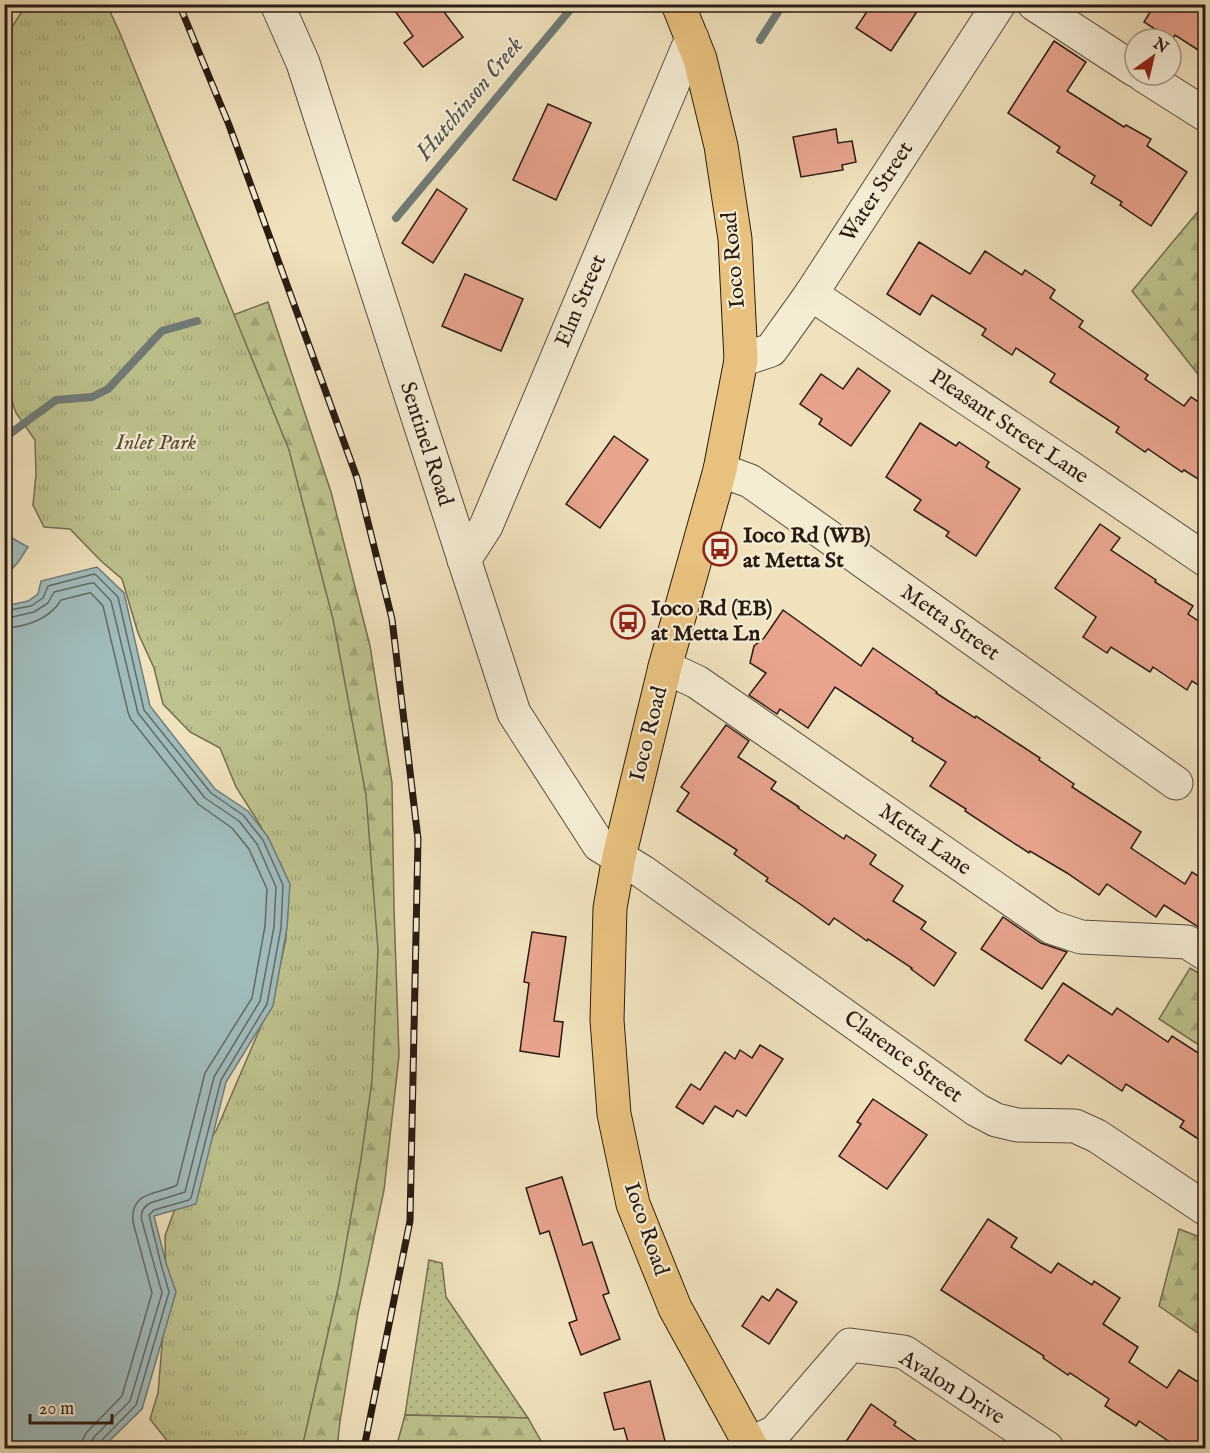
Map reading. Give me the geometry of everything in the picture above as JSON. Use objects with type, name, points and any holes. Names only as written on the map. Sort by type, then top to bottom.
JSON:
[{"type":"main road","name":"Ioco Road","points":[[678,4],[700,59],[721,146],[735,239],[741,360],[720,470],[665,667],[619,857],[610,908],[607,1020],[614,1114],[633,1204],[675,1308],[751,1446]]},
{"type":"street","name":"Sentinel Road","points":[[278,4],[303,63],[513,713],[599,845],[619,857]]},
{"type":"street","name":"Water Street","points":[[741,360],[771,350],[811,294],[999,4]]},
{"type":"street","points":[[1034,4],[1123,62]]},
{"type":"street","name":"Elm Street","points":[[464,560],[486,526],[692,38]]},
{"type":"street","points":[[1162,87],[1206,115]]},
{"type":"street","name":"Pleasant Street Lane","points":[[811,294],[1206,560]]},
{"type":"street","name":"Metta Street","points":[[720,470],[750,481],[1176,783]]},
{"type":"street","name":"Metta Lane","points":[[665,667],[697,682],[1051,927],[1081,937],[1187,942],[1206,954]]},
{"type":"street","name":"Clarence Street","points":[[619,857],[977,1110],[996,1120],[1017,1125],[1075,1126],[1097,1136],[1206,1209]]},
{"type":"street","name":"Avalon Drive","points":[[751,1446],[775,1432],[850,1345],[904,1352],[1047,1449]]},
{"type":"green space","name":"Inlet Park","points":[[26,5],[107,5],[289,450],[333,619],[366,795],[378,950],[372,1081],[361,1159],[339,1284],[302,1448],[173,1448],[150,1419],[158,1393],[166,1297],[165,1236],[188,1173],[216,1131],[273,998],[286,939],[286,877],[260,825],[236,787],[220,748],[190,732],[163,704],[154,668],[138,633],[122,579],[70,529],[44,527],[33,505],[36,474],[35,440],[16,413],[8,390],[5,389],[5,38]]},
{"type":"green space","points":[[1205,203],[1205,383],[1132,291]]},
{"type":"green space","points":[[268,302],[331,492],[370,646],[392,783],[399,1056],[384,1190],[358,1313],[337,1448],[281,1448],[321,1281],[233,315]]},
{"type":"green space","points":[[1190,968],[1205,977],[1205,1049],[1159,1019]]},
{"type":"green space","points":[[1179,1229],[1205,1239],[1205,1338],[1159,1306]]},
{"type":"green space","points":[[429,1260],[442,1263],[446,1297],[528,1418],[405,1415]]},
{"type":"green space","points":[[405,1415],[528,1418],[545,1448],[396,1448]]},
{"type":"water","points":[[12,538],[28,547],[5,577],[5,540]]},
{"type":"water","points":[[97,567],[124,593],[150,706],[215,789],[248,811],[268,837],[290,884],[287,928],[273,1006],[226,1082],[196,1204],[154,1216],[176,1292],[142,1409],[102,1448],[5,1448],[5,606],[28,601],[38,594],[41,581]]},
{"type":"building","points":[[390,4],[438,4],[463,37],[423,67],[404,43],[413,36]]},
{"type":"building","points":[[872,4],[922,4],[891,51],[856,28]]},
{"type":"building","points":[[1155,4],[1206,4],[1206,55],[1183,40],[1183,27],[1152,27],[1144,22]]},
{"type":"building","points":[[1054,41],[1086,62],[1067,91],[1124,127],[1126,125],[1151,139],[1147,146],[1187,172],[1151,226],[1120,205],[1122,202],[1091,183],[1095,176],[1057,152],[1060,147],[1008,113]]},
{"type":"building","points":[[548,104],[591,123],[556,200],[513,180]]},
{"type":"building","points":[[836,129],[838,143],[852,141],[856,162],[842,165],[843,170],[801,177],[793,137]]},
{"type":"building","points":[[437,189],[467,209],[433,263],[402,243]]},
{"type":"building","points":[[919,242],[970,274],[985,251],[1022,275],[1025,270],[1055,290],[1050,298],[1083,321],[1079,327],[1148,375],[1145,379],[1184,406],[1191,397],[1206,407],[1206,484],[1184,470],[1182,472],[1148,449],[1145,452],[1116,432],[1119,427],[1050,382],[1055,374],[1016,348],[1012,355],[982,335],[986,329],[932,295],[920,315],[887,294]]},
{"type":"building","points":[[465,274],[523,299],[501,351],[442,326]]},
{"type":"building","points":[[858,368],[890,391],[851,446],[819,424],[822,419],[800,404],[821,374],[843,389]]},
{"type":"building","points":[[920,423],[956,446],[959,442],[989,462],[986,467],[1020,489],[976,556],[946,536],[949,532],[914,510],[921,500],[886,477]]},
{"type":"building","points":[[614,436],[648,460],[600,528],[566,504]]},
{"type":"building","points":[[1100,524],[1120,538],[1111,550],[1193,606],[1188,614],[1206,626],[1206,690],[1192,681],[1187,690],[1153,667],[1150,672],[1111,647],[1107,653],[1083,637],[1096,617],[1055,588]]},
{"type":"building","points":[[783,610],[861,666],[873,648],[936,693],[1040,758],[1039,760],[1074,784],[1072,787],[1141,832],[1131,848],[1185,884],[1192,872],[1206,881],[1206,932],[1164,905],[1156,917],[1107,884],[1099,895],[965,811],[966,809],[930,786],[946,762],[835,687],[808,728],[780,709],[777,714],[749,695],[766,673],[750,663],[754,646],[764,638]]},
{"type":"building","points":[[726,725],[749,741],[738,757],[776,782],[771,789],[844,839],[846,835],[876,855],[870,864],[903,886],[893,901],[926,922],[921,929],[956,953],[934,986],[912,968],[834,918],[829,925],[766,881],[768,878],[734,854],[737,850],[677,811],[689,793],[681,787]]},
{"type":"building","points":[[1003,917],[1041,943],[1067,952],[1042,989],[981,949]]},
{"type":"building","points":[[532,932],[566,937],[554,1021],[563,1022],[559,1057],[520,1051],[529,983],[524,982]]},
{"type":"building","points":[[1063,983],[1112,1015],[1117,1008],[1168,1042],[1172,1036],[1206,1058],[1206,1144],[1180,1127],[1184,1121],[1126,1084],[1122,1091],[1068,1055],[1061,1064],[1025,1040]]},
{"type":"building","points":[[760,1045],[783,1059],[746,1116],[737,1110],[733,1117],[715,1106],[703,1124],[676,1107],[691,1084],[700,1090],[725,1052],[735,1059],[740,1050],[752,1058]]},
{"type":"building","points":[[873,1099],[927,1135],[887,1189],[839,1156],[861,1124],[857,1122]]},
{"type":"building","points":[[562,1177],[583,1245],[592,1242],[609,1293],[603,1295],[620,1339],[581,1355],[569,1323],[577,1320],[549,1231],[540,1234],[526,1188]]},
{"type":"building","points":[[988,1219],[1017,1238],[1011,1247],[1051,1273],[1058,1263],[1092,1285],[1094,1281],[1120,1298],[1103,1324],[1138,1347],[1129,1362],[1167,1388],[1179,1370],[1206,1387],[1206,1449],[1180,1449],[1139,1421],[1136,1426],[1105,1406],[1109,1399],[1070,1373],[1068,1375],[1043,1358],[1044,1356],[941,1290]]},
{"type":"building","points":[[777,1289],[797,1302],[769,1344],[742,1326],[762,1296],[769,1301]]},
{"type":"building","points":[[650,1381],[667,1449],[630,1449],[624,1428],[614,1430],[604,1393]]},
{"type":"building","points":[[871,1404],[896,1422],[894,1425],[928,1449],[841,1449]]},
{"type":"waterway","name":"Hutchinson Creek","points":[[396,218],[575,4]]},
{"type":"waterway","name":"Hutchinson Creek","points":[[760,40],[783,4]]},
{"type":"waterway","name":"Hutchinson Creek","points":[[4,438],[56,400],[92,397],[108,389],[162,331],[197,321]]},
{"type":"railway","points":[[179,4],[229,125],[357,478],[392,619],[418,839],[410,1221],[364,1448]]},
{"type":"place","name":"Ioco Rd (WB) at Metta St","points":[[720,549]]},
{"type":"place","name":"Ioco Rd (EB) at Metta Ln","points":[[628,622]]}]
